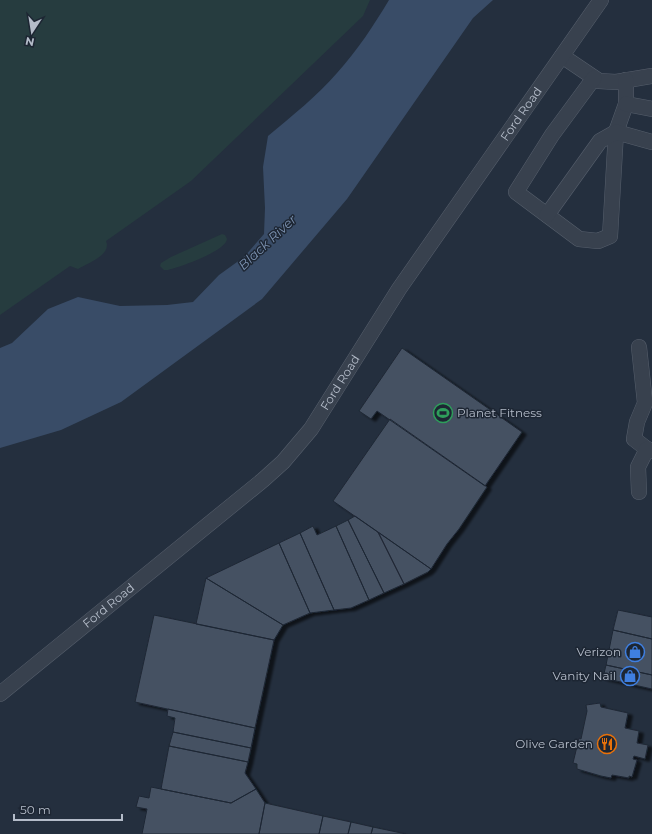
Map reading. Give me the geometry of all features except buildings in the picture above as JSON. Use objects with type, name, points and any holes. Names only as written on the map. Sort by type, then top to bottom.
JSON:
[{"type":"street","name":"Ford Road","points":[[0,694],[263,480],[295,449],[311,429],[399,288],[601,0]]},
{"type":"street","points":[[562,56],[599,81],[616,82],[652,76]]},
{"type":"street","points":[[594,78],[552,135],[516,192],[579,239],[598,241],[610,236],[616,132],[626,104],[626,80]]},
{"type":"street","points":[[626,104],[652,109]]},
{"type":"street","points":[[547,215],[600,141],[616,132],[652,142]]},
{"type":"street","points":[[639,347],[645,403],[637,422],[634,439],[650,450],[638,467],[639,492]]},
{"type":"green space","points":[[0,0],[370,0],[363,16],[191,181],[106,241],[106,250],[98,258],[78,269],[70,266],[0,315]]},
{"type":"green space","points":[[222,234],[225,235],[227,239],[225,244],[211,253],[182,266],[168,270],[164,270],[160,266],[161,263],[171,257]]},
{"type":"water","name":"Black River","points":[[389,0],[493,0],[473,18],[347,199],[262,299],[121,402],[61,430],[0,448],[0,348],[12,343],[48,309],[78,297],[120,306],[167,305],[193,302],[219,275],[244,257],[264,234],[265,208],[263,167],[268,136],[313,98],[337,73],[365,38]]},
{"type":"place","name":"Planet Fitness","points":[[443,413]]},
{"type":"place","name":"Verizon","points":[[635,652]]},
{"type":"place","name":"Vanity Nail","points":[[630,676]]},
{"type":"place","name":"Olive Garden","points":[[607,744]]}]
